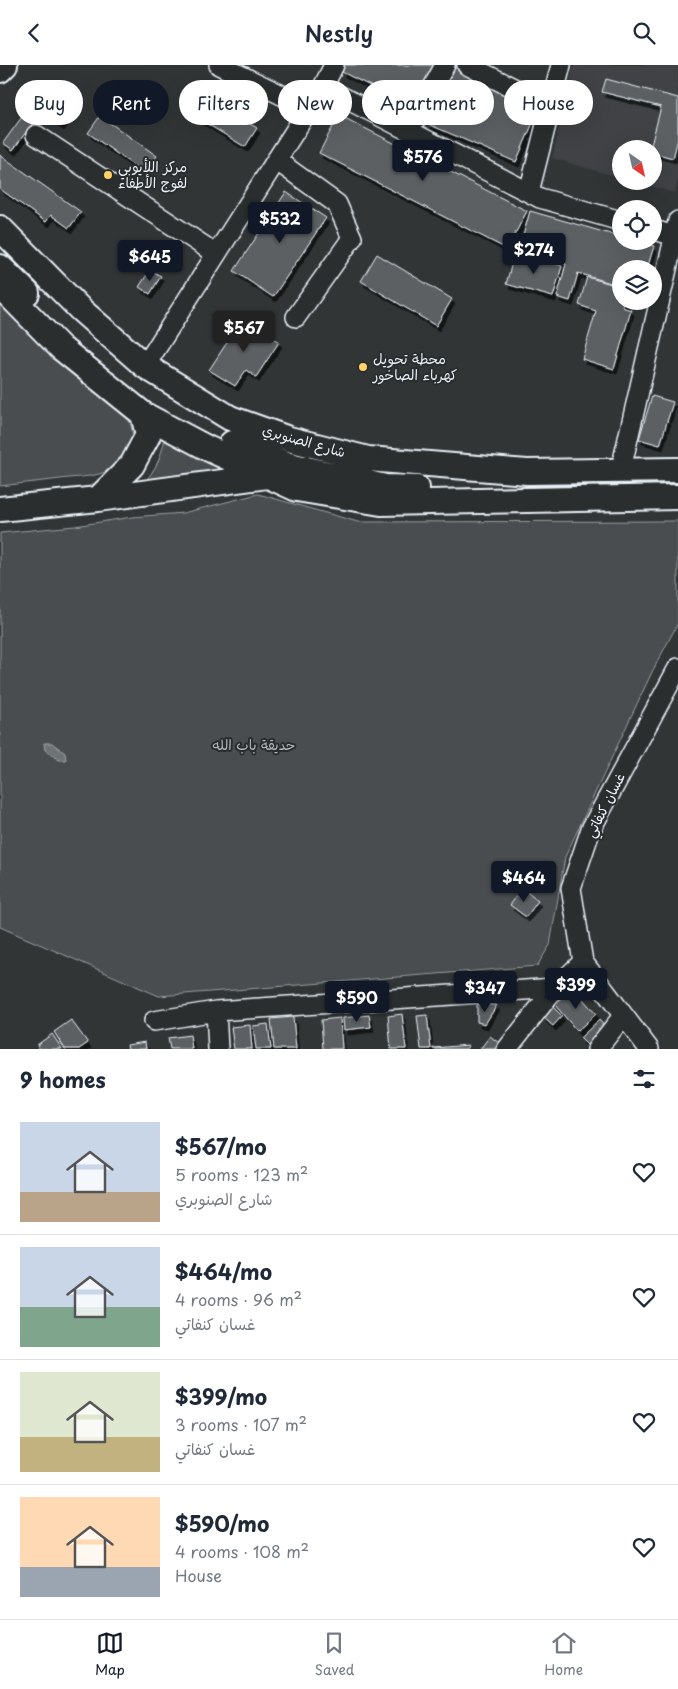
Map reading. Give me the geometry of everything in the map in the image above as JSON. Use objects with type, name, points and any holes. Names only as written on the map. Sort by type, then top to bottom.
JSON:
[{"type":"main road","points":[[0,70],[5,65]]},
{"type":"main road","name":"شارع الصنوبري","points":[[0,228],[81,310],[145,366],[230,418],[289,439],[368,459],[528,472],[678,469]]},
{"type":"main road","points":[[0,250],[99,346],[158,391],[241,434],[292,455],[348,471],[463,480],[528,472]]},
{"type":"main road","points":[[0,267],[93,355],[152,402],[238,447],[289,465],[386,487],[501,491],[526,501]]},
{"type":"main road","points":[[0,286],[61,348],[143,414],[209,449],[298,489],[382,503],[678,497]]},
{"type":"main road","points":[[98,499],[132,465],[148,435],[143,414]]},
{"type":"main road","points":[[0,509],[98,499],[267,476]]},
{"type":"street","points":[[219,65],[278,93]]},
{"type":"street","points":[[326,80],[334,65]]},
{"type":"street","points":[[409,131],[445,65]]},
{"type":"street","points":[[467,65],[504,83]]},
{"type":"street","points":[[557,80],[561,65]]},
{"type":"street","points":[[352,102],[540,198],[612,218]]},
{"type":"street","points":[[145,366],[299,125]]},
{"type":"street","points":[[529,192],[545,125]]},
{"type":"street","points":[[36,135],[216,254]]},
{"type":"street","points":[[276,160],[337,204],[352,239],[296,317]]},
{"type":"street","points":[[621,469],[677,231],[662,230]]},
{"type":"street","name":"غسان كنفاتي","points":[[649,1049],[583,962],[571,888],[591,829],[678,668]]},
{"type":"street","points":[[507,1049],[555,988],[583,962]]},
{"type":"street","points":[[154,1021],[216,1011],[555,988]]},
{"type":"street","points":[[216,1011],[218,1049]]},
{"type":"street","points":[[597,1049],[623,1017]]},
{"type":"shaded area","points":[[574,65],[678,65],[678,181],[675,193],[662,189],[662,140],[612,140],[612,175],[552,158],[560,125],[593,125],[593,80],[570,80]]},
{"type":"shaded area","points":[[44,743],[52,743],[65,753],[66,760],[59,760],[45,750]]},
{"type":"green space","points":[[0,299],[125,413],[130,423],[132,442],[130,451],[119,465],[91,476],[0,486]]},
{"type":"green space","points":[[165,438],[233,473],[142,486],[157,464]]},
{"type":"green space","name":"حديقة باب الله","points":[[258,494],[358,522],[678,521],[678,623],[652,672],[565,857],[550,945],[537,966],[159,996],[0,927],[0,533],[75,526],[132,517],[183,513]]},
{"type":"building","points":[[345,65],[436,65],[429,80],[362,80],[362,82],[342,72]]},
{"type":"building","points":[[453,66],[485,80],[447,80]]},
{"type":"building","points":[[606,79],[678,98],[678,139],[673,158],[662,155],[662,140],[652,140],[661,107],[602,92]]},
{"type":"building","points":[[494,84],[504,88],[504,125],[532,125],[516,162],[430,125],[494,125]]},
{"type":"building","points":[[352,122],[527,211],[507,249],[319,153],[334,125],[352,125]]},
{"type":"building","points":[[16,125],[31,125],[13,150],[3,143]]},
{"type":"building","points":[[94,125],[113,125],[157,156],[144,173],[88,133]]},
{"type":"building","points":[[209,125],[252,125],[257,128],[245,147]]},
{"type":"building","points":[[0,155],[81,212],[69,228],[51,215],[46,222],[0,189]]},
{"type":"building","points":[[286,192],[326,218],[273,297],[234,271]]},
{"type":"building","points":[[530,211],[612,234],[612,250],[653,250],[650,260],[612,260],[612,283],[578,273],[570,301],[557,297],[566,264],[519,250]]},
{"type":"building","points":[[515,252],[562,266],[553,297],[506,284]]},
{"type":"building","points":[[377,254],[452,299],[436,326],[361,281]]},
{"type":"building","points":[[150,270],[161,276],[150,294],[139,287]]},
{"type":"building","points":[[587,277],[612,284],[612,310],[631,310],[614,369],[582,359],[596,311],[579,305]]},
{"type":"building","points":[[243,318],[279,342],[256,377],[246,370],[235,386],[209,370]]},
{"type":"building","points":[[652,396],[673,402],[660,445],[639,439]]},
{"type":"building","points":[[523,889],[538,901],[526,917],[510,905]]},
{"type":"building","points":[[574,989],[596,1014],[577,1031],[555,1005]]},
{"type":"building","points":[[477,1005],[497,1005],[485,1024],[477,1022]]},
{"type":"building","points":[[553,1007],[562,1016],[553,1026],[543,1017]]},
{"type":"building","points":[[402,1014],[406,1049],[391,1049],[388,1016]]},
{"type":"building","points":[[369,1015],[371,1027],[344,1030],[343,1018]]},
{"type":"building","points":[[427,1015],[431,1049],[421,1049],[417,1016]]},
{"type":"building","points":[[293,1017],[296,1049],[274,1049],[271,1019]]},
{"type":"building","points":[[340,1018],[342,1049],[323,1049],[321,1020]]},
{"type":"building","points":[[71,1020],[88,1043],[79,1049],[65,1049],[54,1032]]},
{"type":"building","points":[[599,1020],[607,1029],[589,1047],[580,1038]]},
{"type":"building","points":[[268,1024],[271,1049],[256,1049],[253,1026]]},
{"type":"building","points":[[250,1025],[252,1049],[234,1049],[231,1027]]},
{"type":"building","points":[[52,1034],[62,1049],[40,1049],[37,1045]]},
{"type":"building","points":[[190,1035],[192,1049],[170,1049],[168,1038]]},
{"type":"building","points":[[490,1036],[504,1047],[503,1049],[480,1049]]},
{"type":"building","points":[[145,1042],[146,1049],[128,1049],[127,1045]]},
{"type":"building","points":[[469,1045],[466,1049],[433,1049],[433,1048]]},
{"type":"place","name":"مركز اللأيوبي لفوج الأطفاء","points":[[108,175]]},
{"type":"place","name":"محطة تحويل كهرباء الصاخور","points":[[363,367]]}]
